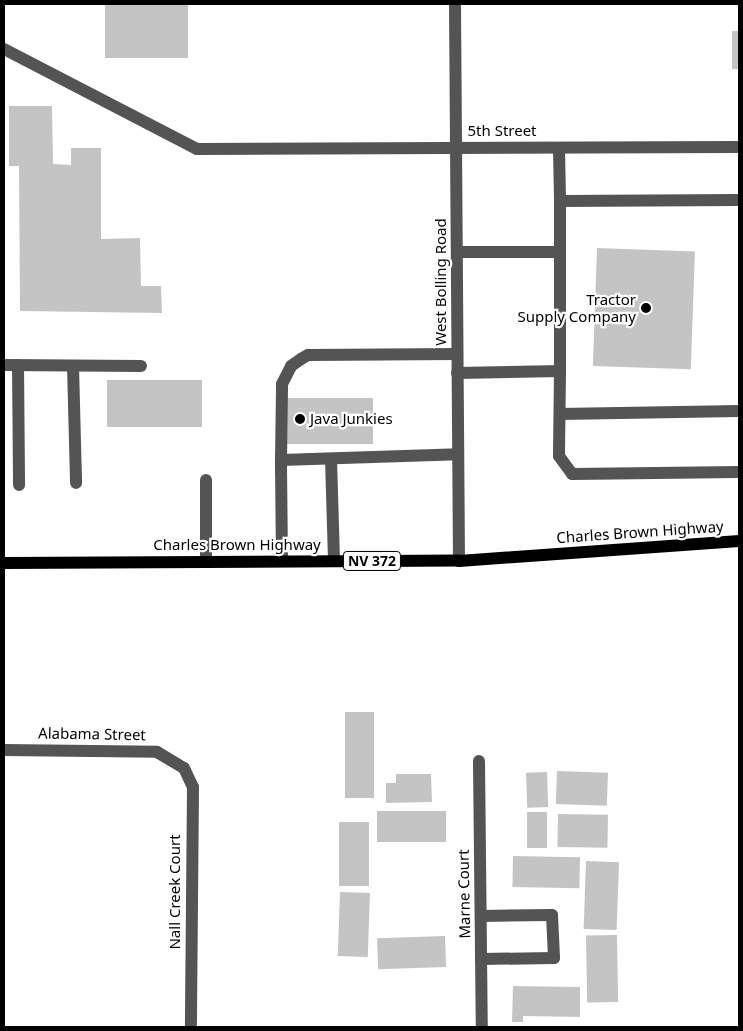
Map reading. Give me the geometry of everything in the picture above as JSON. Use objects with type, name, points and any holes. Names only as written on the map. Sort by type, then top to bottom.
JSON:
[{"type":"main road","name":"Charles Brown Highway","points":[[4,563],[458,560],[739,541]]},
{"type":"street","name":"West Bolling Road","points":[[455,4],[458,560]]},
{"type":"street","name":"5th Street","points":[[4,49],[198,149],[739,147]]},
{"type":"street","points":[[559,148],[560,456],[572,474],[739,472]]},
{"type":"street","points":[[560,201],[739,200]]},
{"type":"street","points":[[457,252],[560,252]]},
{"type":"street","points":[[282,561],[282,384],[291,366],[308,355],[457,354]]},
{"type":"street","points":[[4,365],[142,366]]},
{"type":"street","points":[[18,365],[19,485]]},
{"type":"street","points":[[73,366],[76,483]]},
{"type":"street","points":[[457,373],[560,371]]},
{"type":"street","points":[[560,414],[739,411]]},
{"type":"street","points":[[281,460],[458,454]]},
{"type":"street","points":[[331,459],[334,561]]},
{"type":"street","points":[[206,480],[206,562]]},
{"type":"street","name":"Alabama Street","points":[[4,750],[138,750],[157,752],[178,762]]},
{"type":"street","name":"Marne Court","points":[[479,761],[482,1027]]},
{"type":"street","name":"Nall Creek Court","points":[[178,762],[193,787],[191,1027]]},
{"type":"street","points":[[481,916],[552,915],[554,958],[482,960]]},
{"type":"building","points":[[105,4],[188,4],[188,58],[105,58]]},
{"type":"building","points":[[732,31],[739,31],[739,69],[732,69]]},
{"type":"building","points":[[9,106],[52,106],[53,164],[71,165],[71,148],[101,148],[101,239],[140,238],[141,286],[161,286],[162,313],[20,311],[19,166],[9,166]]},
{"type":"building","name":"Tractor Supply Company","points":[[597,248],[695,251],[691,369],[593,366]]},
{"type":"building","points":[[107,380],[202,380],[202,427],[107,427]]},
{"type":"building","points":[[285,398],[373,398],[373,444],[285,444]]},
{"type":"building","points":[[345,712],[374,712],[374,798],[345,798]]},
{"type":"building","points":[[557,771],[608,773],[607,806],[556,804]]},
{"type":"building","points":[[547,772],[548,807],[527,808],[526,773]]},
{"type":"building","points":[[396,774],[431,774],[432,802],[386,803],[386,783],[396,783]]},
{"type":"building","points":[[377,811],[446,811],[446,842],[377,842]]},
{"type":"building","points":[[527,812],[547,812],[547,848],[527,848]]},
{"type":"building","points":[[558,814],[608,815],[607,848],[557,847]]},
{"type":"building","points":[[339,822],[369,822],[369,886],[339,886]]},
{"type":"building","points":[[513,856],[580,857],[579,888],[512,887]]},
{"type":"building","points":[[586,861],[619,862],[617,930],[584,929]]},
{"type":"building","points":[[340,892],[370,893],[368,957],[338,956]]},
{"type":"building","points":[[617,935],[618,1002],[587,1003],[586,936]]},
{"type":"building","points":[[445,936],[446,967],[378,969],[377,938]]},
{"type":"building","points":[[513,986],[580,987],[580,1017],[523,1016],[523,1022],[512,1022]]},
{"type":"place","name":"Tractor Supply Company","points":[[646,308]]},
{"type":"place","name":"Java Junkies","points":[[300,419]]}]
